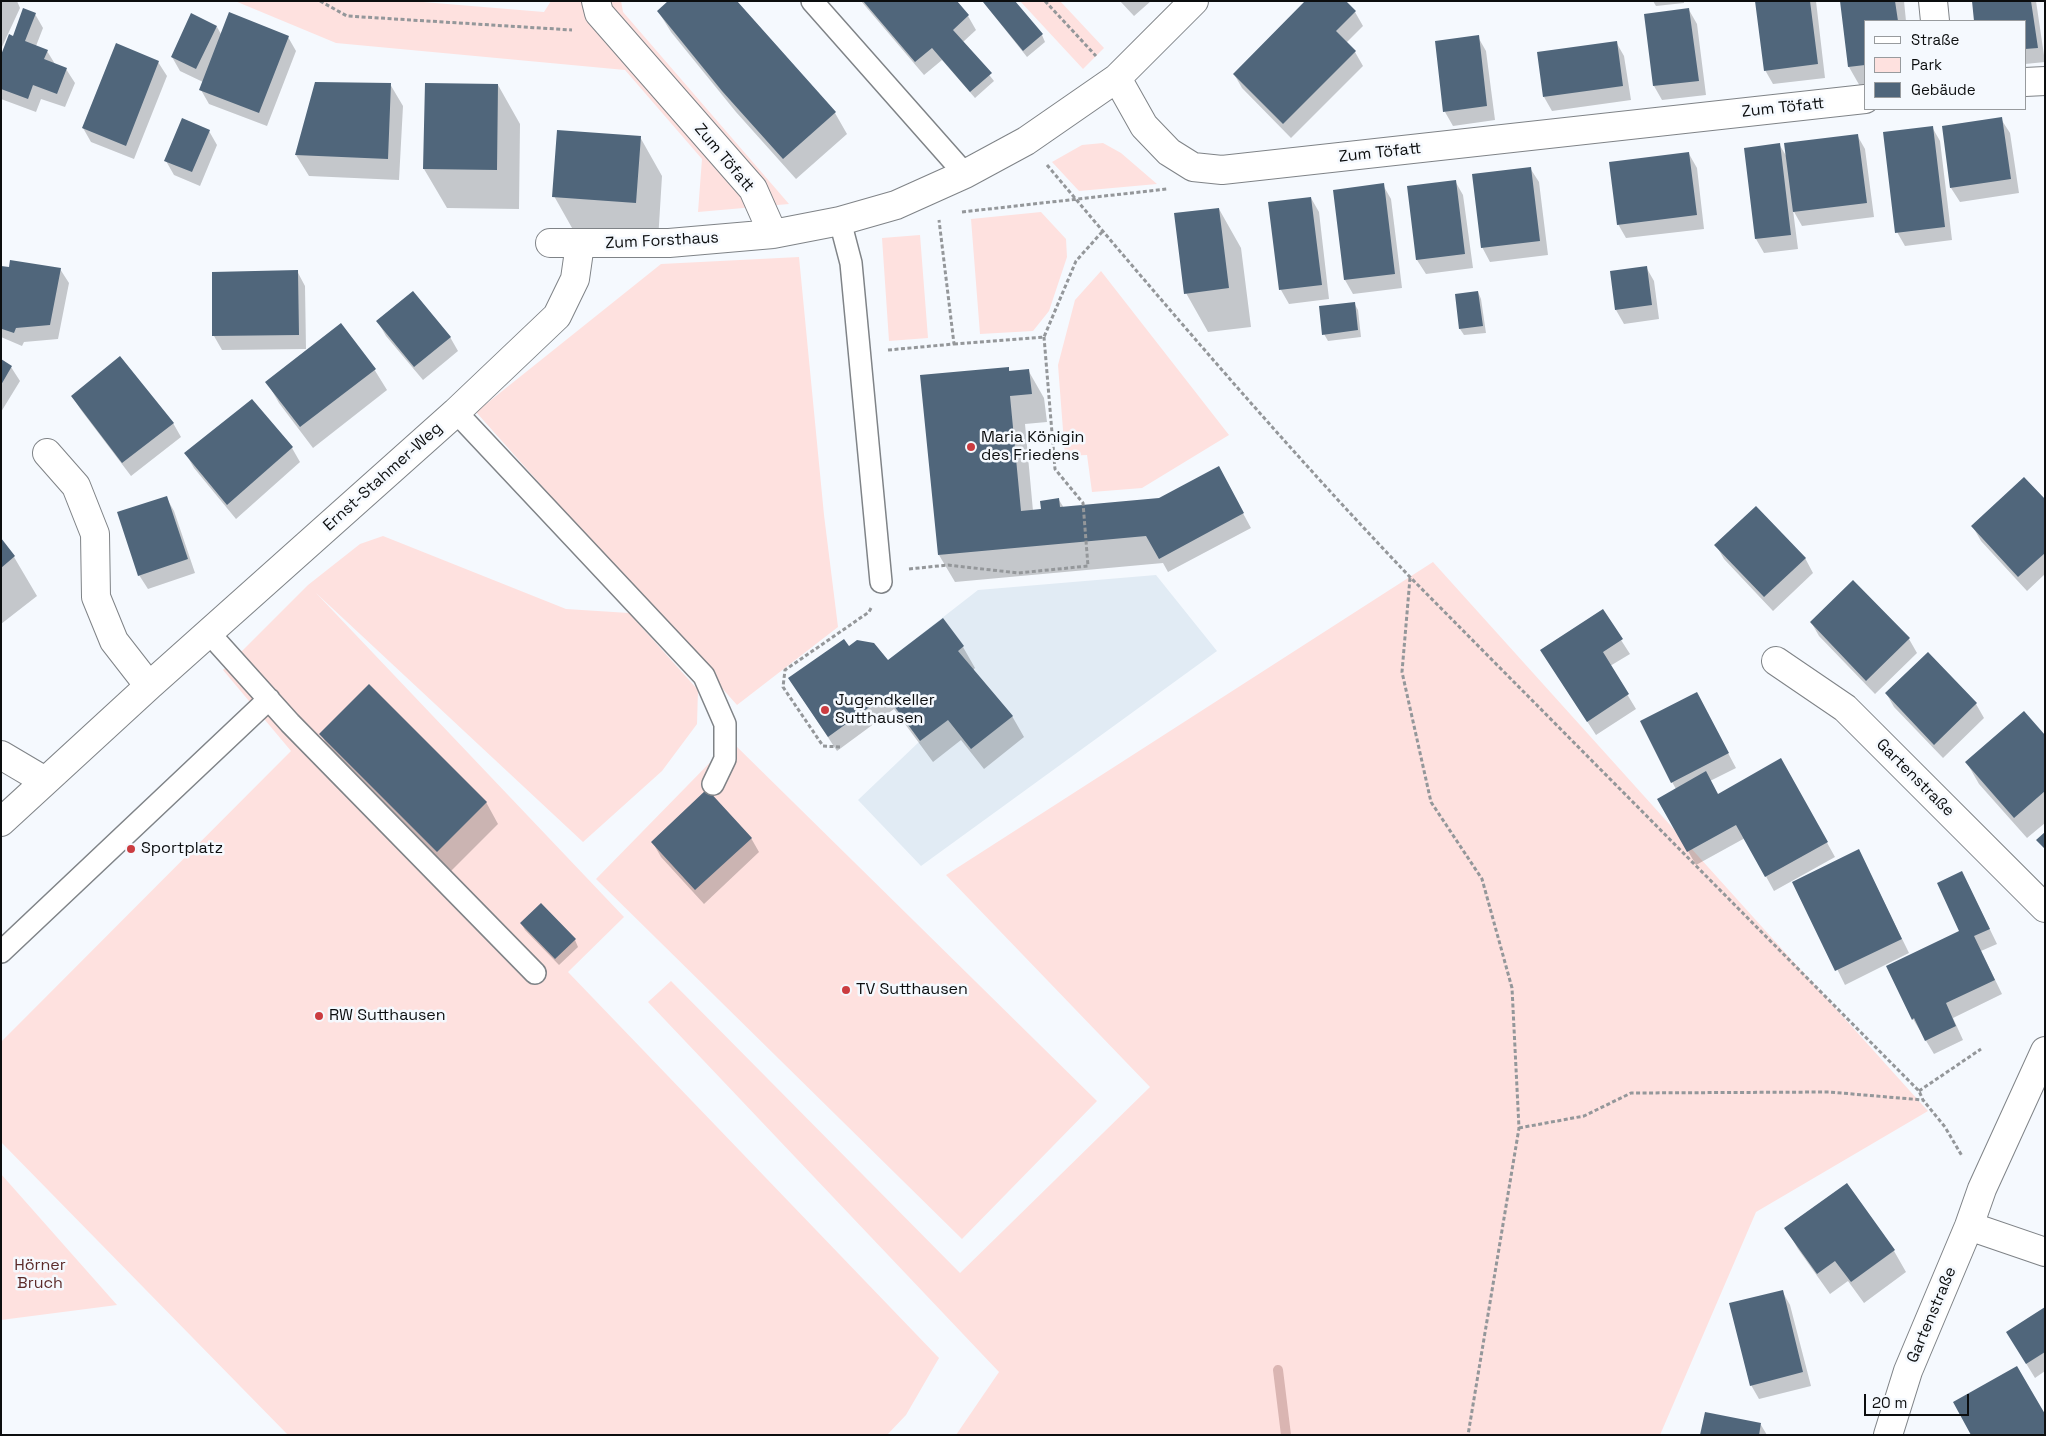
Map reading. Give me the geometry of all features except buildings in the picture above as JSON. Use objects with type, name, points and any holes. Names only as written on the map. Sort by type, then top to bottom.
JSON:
[{"type":"street","points":[[774,234],[840,221],[896,205],[965,174],[1026,141],[1117,78],[1194,1]]},
{"type":"street","points":[[1933,1],[1935,20]]},
{"type":"street","name":"Zum Töfatt","points":[[597,7],[753,189],[774,234]]},
{"type":"street","name":"Zum Töfatt","points":[[1117,78],[1144,126],[1168,152],[1193,167],[1222,170],[1864,99]]},
{"type":"street","points":[[2026,82],[2045,80]]},
{"type":"street","name":"Zum Forsthaus","points":[[550,243],[669,243],[774,234]]},
{"type":"street","name":"Ernst-Stahmer-Weg","points":[[1,822],[149,686],[456,412],[557,316],[575,279],[580,244]]},
{"type":"street","points":[[47,453],[76,486],[95,534],[96,597],[114,641],[149,686]]},
{"type":"street","name":"Gartenstraße","points":[[1776,661],[1845,708],[2045,908]]},
{"type":"street","points":[[1,755],[45,781]]},
{"type":"street","name":"Gartenstraße","points":[[1888,1435],[1908,1371],[1969,1226],[1982,1189],[2045,1051]]},
{"type":"street","points":[[1969,1226],[2045,1252]]},
{"type":"lane","points":[[812,1],[965,174]]},
{"type":"lane","points":[[840,221],[851,263],[881,582]]},
{"type":"lane","points":[[456,412],[704,676],[725,724],[724,759],[713,784]]},
{"type":"lane","points":[[209,633],[269,699],[535,972]]},
{"type":"lane","points":[[1,952],[269,699]]},
{"type":"path","points":[[320,1],[347,16],[577,30],[597,7]]},
{"type":"path","points":[[1045,1],[1117,78]]},
{"type":"path","points":[[1026,141],[1102,232],[1341,504],[1410,577],[1919,1091],[1923,1100],[1945,1127],[1982,1189]]},
{"type":"path","points":[[958,212],[1168,189]]},
{"type":"path","points":[[938,215],[954,344]]},
{"type":"path","points":[[917,568],[948,566],[1018,573],[1088,566],[1082,502],[1055,469],[1044,337],[1076,261],[1102,232]]},
{"type":"path","points":[[859,352],[1044,337]]},
{"type":"path","points":[[1410,577],[1402,672],[1431,802],[1482,880],[1512,988],[1519,1128],[1468,1435]]},
{"type":"path","points":[[840,747],[823,746],[783,687],[785,670],[869,612],[881,582]]},
{"type":"path","points":[[1919,1091],[1981,1049]]},
{"type":"path","points":[[1519,1128],[1584,1116],[1631,1093],[1829,1092],[1923,1100]]},
{"type":"shaded area","points":[[1156,575],[1217,651],[921,866],[858,800],[920,741],[870,674],[978,590]]},
{"type":"green space","points":[[235,1],[411,1],[544,12],[551,1],[621,1],[623,12],[789,204],[698,212],[702,159],[625,70],[336,43]]},
{"type":"green space","points":[[1020,1],[1060,1],[1104,48],[1083,69]]},
{"type":"green space","points":[[1103,143],[1121,153],[1157,184],[1079,191],[1052,162],[1082,145]]},
{"type":"green space","points":[[1041,212],[1066,239],[1067,257],[1049,311],[1033,331],[980,334],[971,219]]},
{"type":"green space","points":[[920,235],[928,338],[889,341],[882,238]]},
{"type":"green space","points":[[799,257],[824,515],[838,627],[737,705],[476,412],[661,264]]},
{"type":"green space","points":[[1101,271],[1229,435],[1142,488],[1092,492],[1087,455],[1065,456],[1058,365],[1075,300]]},
{"type":"green space","name":"RW Sutthausen","points":[[383,536],[566,609],[629,613],[698,690],[697,724],[662,771],[583,842],[316,593],[624,917],[568,972],[939,1358],[906,1415],[887,1435],[288,1435],[1,1142],[1,1042],[291,751],[223,670],[308,585],[360,544]]},
{"type":"green space","points":[[1433,562],[1928,1111],[1756,1212],[1660,1435],[956,1435],[999,1372],[648,1002],[671,981],[960,1273],[1150,1087],[946,875]]},
{"type":"green space","name":"TV Sutthausen","points":[[731,741],[1097,1101],[962,1239],[596,879]]},
{"type":"green space","name":"Hörner Bruch","points":[[1,1174],[117,1305],[1,1320]]},
{"type":"waterway","points":[[1278,1370],[1286,1435]]},
{"type":"place","name":"Maria Königin des Friedens","points":[[971,447]]},
{"type":"place","name":"Jugendkeller Sutthausen","points":[[825,710]]},
{"type":"place","name":"Sportplatz","points":[[131,849]]},
{"type":"place","name":"TV Sutthausen","points":[[846,990]]},
{"type":"place","name":"RW Sutthausen","points":[[319,1016]]}]
